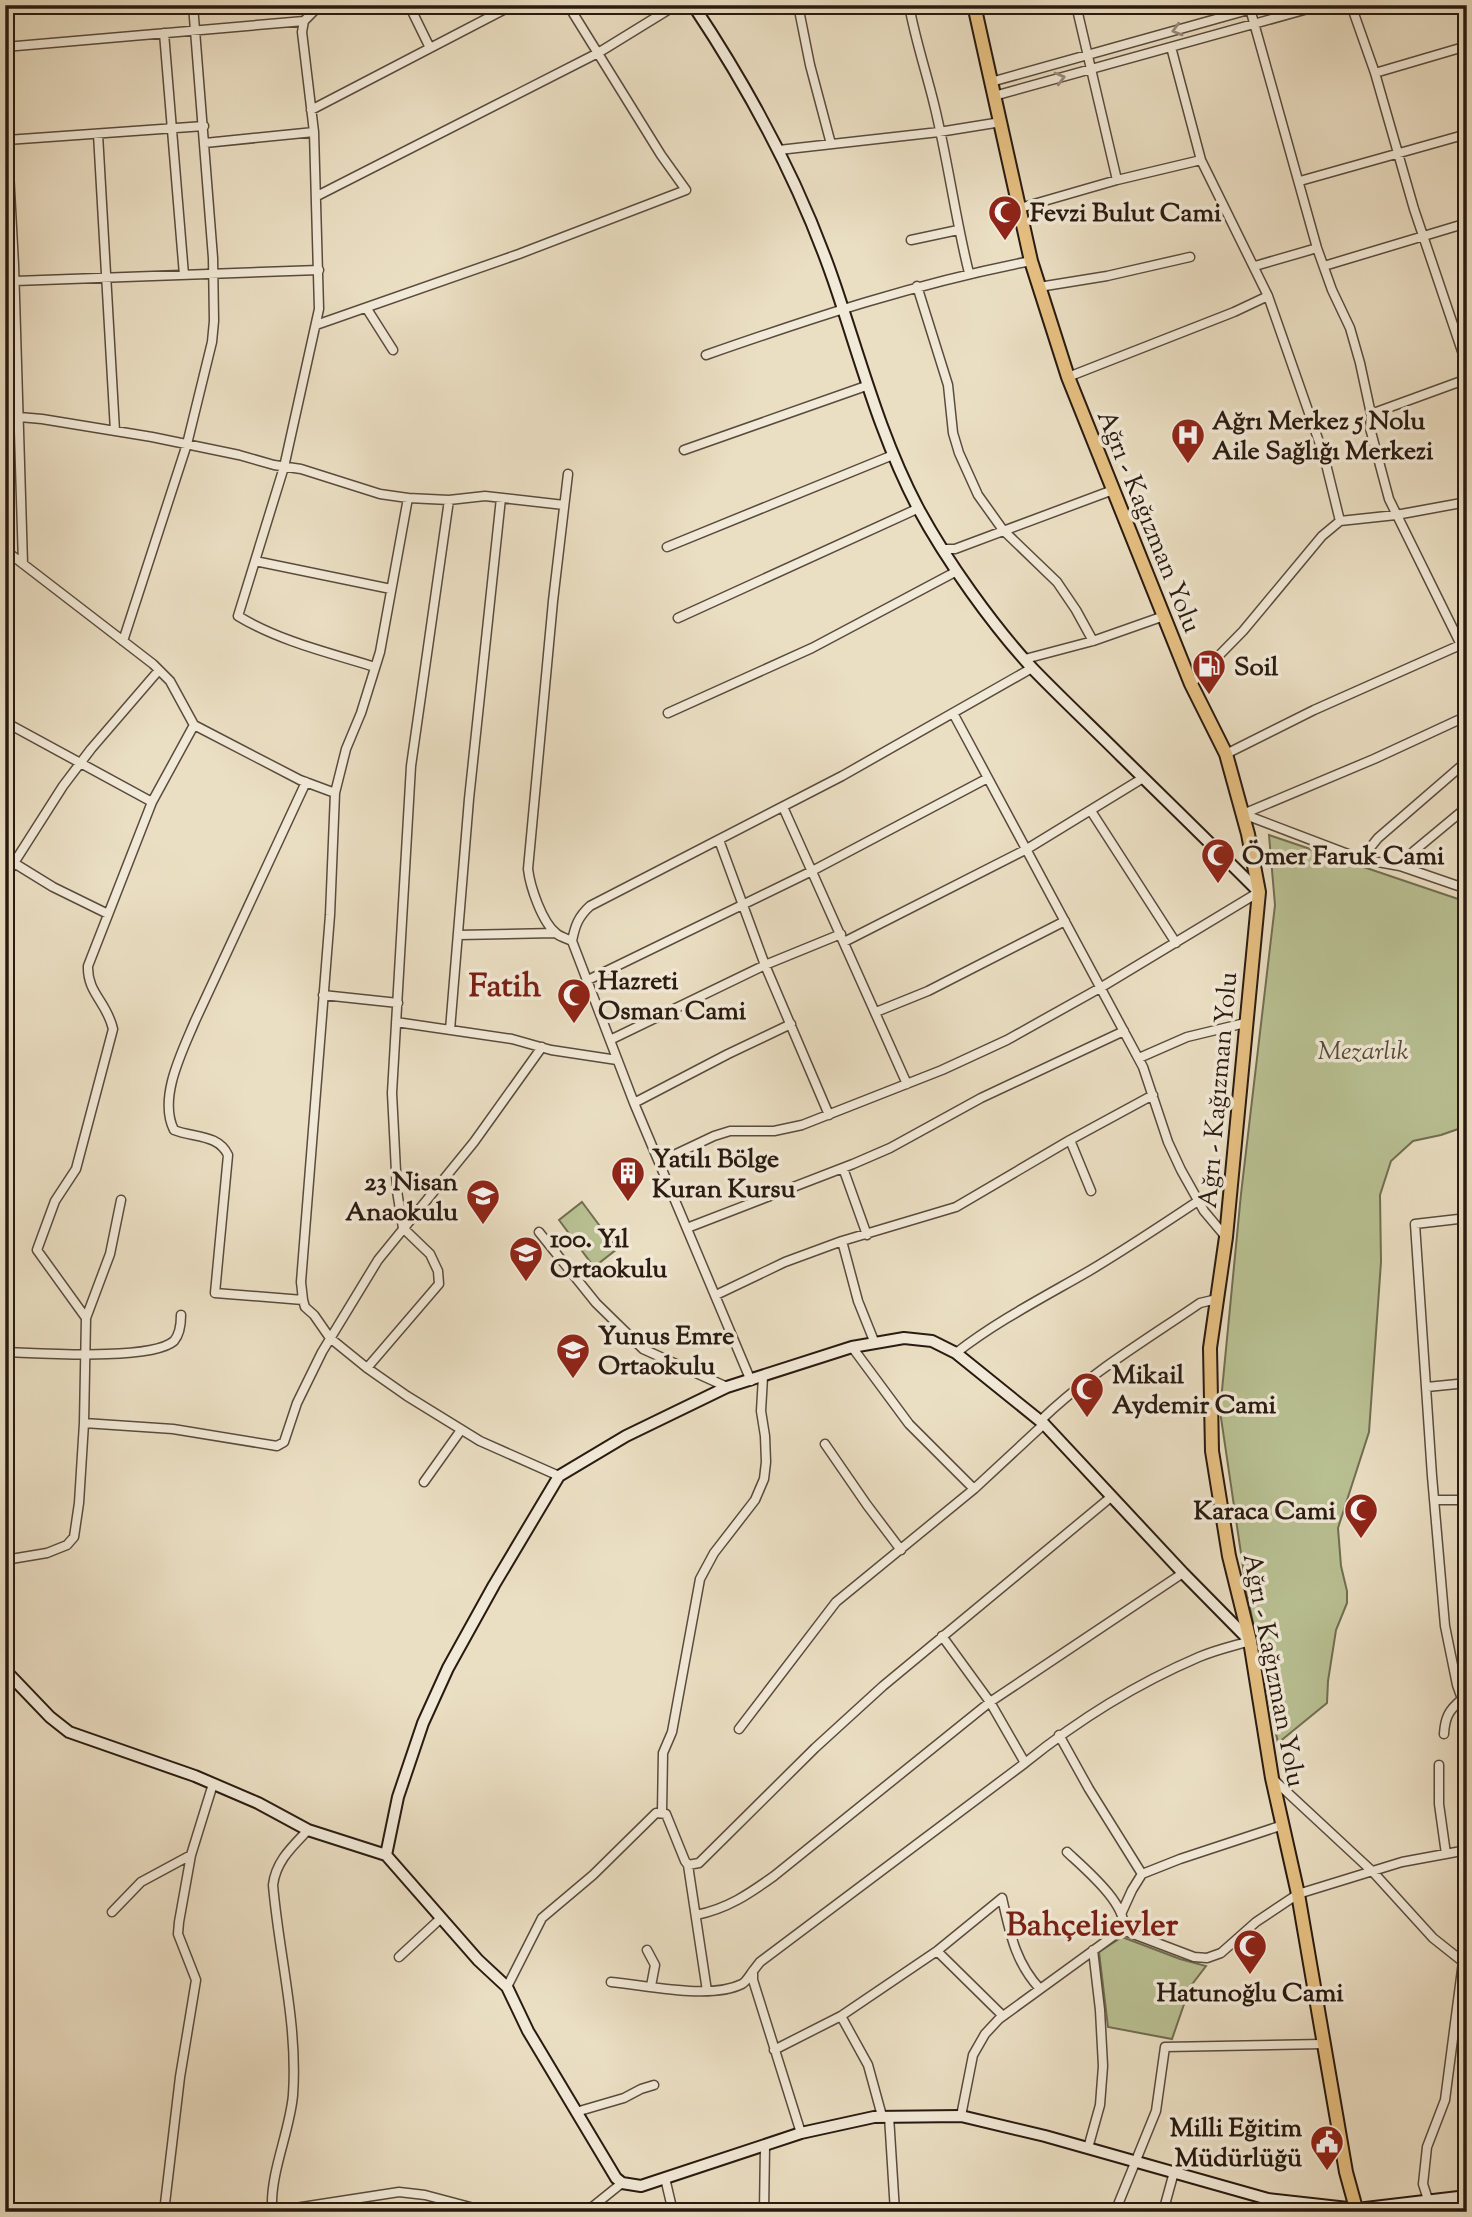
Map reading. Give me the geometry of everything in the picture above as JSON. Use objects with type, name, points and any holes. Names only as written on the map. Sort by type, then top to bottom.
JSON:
[{"type":"main road","name":"Ağrı - Kağızman Yolu","points":[[974,5],[1039,287],[1068,377],[1113,490],[1191,684],[1226,754],[1243,814],[1259,892],[1226,1237],[1210,1348],[1212,1451],[1229,1556],[1250,1641],[1272,1778],[1298,1894],[1346,2172],[1357,2211]]},
{"type":"street","points":[[123,641],[187,444],[212,342],[214,274],[193,5]]},
{"type":"street","points":[[5,47],[196,29],[306,14],[320,5]]},
{"type":"street","points":[[410,5],[430,48]]},
{"type":"street","points":[[311,110],[513,5]]},
{"type":"street","points":[[316,325],[519,254],[686,190],[661,155],[568,5]]},
{"type":"street","points":[[317,196],[598,53],[676,5]]},
{"type":"street","points":[[659,1162],[730,1131],[774,1131],[802,1125],[907,1084],[1007,1040],[1100,988],[1259,892],[1029,663],[957,571],[919,509],[893,455],[866,386],[842,308],[796,184],[732,64],[693,5]]},
{"type":"street","points":[[798,5],[810,65],[831,144]]},
{"type":"street","points":[[909,5],[914,36],[934,106],[969,273]]},
{"type":"street","points":[[1076,5],[1117,180]]},
{"type":"street","points":[[991,82],[1266,5]]},
{"type":"street","points":[[994,96],[1322,5]]},
{"type":"street","points":[[1351,5],[1467,366]]},
{"type":"street","points":[[1249,8],[1317,248],[1332,290],[1350,328],[1371,414],[1370,428],[1389,499],[1464,644],[1467,657]]},
{"type":"street","points":[[306,14],[302,32],[314,132],[319,309],[285,467],[238,616],[302,644],[376,667]]},
{"type":"street","points":[[164,33],[184,275]]},
{"type":"street","points":[[1375,73],[1467,46]]},
{"type":"street","points":[[1171,47],[1201,160],[1268,296],[1324,456],[1340,521]]},
{"type":"street","points":[[5,97],[15,281],[23,564]]},
{"type":"street","points":[[779,150],[939,132],[1001,122]]},
{"type":"street","points":[[7,140],[204,127]]},
{"type":"street","points":[[205,143],[314,132]]},
{"type":"street","points":[[98,134],[115,431]]},
{"type":"street","points":[[1300,181],[1467,134]]},
{"type":"street","points":[[1020,208],[1117,180],[1201,160]]},
{"type":"street","points":[[1324,266],[1467,223]]},
{"type":"street","points":[[911,240],[958,230]]},
{"type":"street","points":[[1255,266],[1317,248]]},
{"type":"street","points":[[1039,287],[1107,276],[1191,257]]},
{"type":"street","points":[[706,355],[842,308],[917,286],[1031,261]]},
{"type":"street","points":[[15,281],[319,270]]},
{"type":"street","points":[[917,286],[948,385],[953,433],[978,495],[1003,530],[1057,582],[1093,641]]},
{"type":"street","points":[[1068,377],[1268,296]]},
{"type":"street","points":[[367,309],[393,350]]},
{"type":"street","points":[[1371,414],[1467,379]]},
{"type":"street","points":[[684,450],[866,386]]},
{"type":"street","points":[[19,417],[187,444],[301,469],[380,494],[449,500],[485,496],[564,505]]},
{"type":"street","points":[[667,547],[893,455]]},
{"type":"street","points":[[555,933],[540,909],[530,884],[528,869],[553,601],[568,474]]},
{"type":"street","points":[[944,549],[955,549],[1113,490]]},
{"type":"street","points":[[408,498],[376,667],[346,749],[335,793],[330,915],[302,1268],[303,1300],[305,1307],[330,1338],[367,1368],[480,1441],[559,1476]]},
{"type":"street","points":[[450,1030],[469,799],[501,498]]},
{"type":"street","points":[[367,1368],[439,1284],[438,1271],[430,1254],[403,1228],[397,1191],[392,1093],[411,766],[449,500]]},
{"type":"street","points":[[1191,684],[1243,631],[1322,536],[1340,521],[1396,515],[1467,502]]},
{"type":"street","points":[[678,618],[919,509]]},
{"type":"street","points":[[8,552],[159,670],[170,681],[194,725],[306,782],[335,793]]},
{"type":"street","points":[[5,573],[8,552]]},
{"type":"street","points":[[255,561],[391,589]]},
{"type":"street","points":[[668,713],[812,648],[957,571]]},
{"type":"street","points":[[751,1381],[634,1102],[572,941],[580,915],[590,906],[783,807],[953,713],[1029,663],[1164,615]]},
{"type":"street","points":[[1226,754],[1314,710],[1464,644]]},
{"type":"street","points":[[5,877],[63,786],[159,670]]},
{"type":"street","points":[[953,713],[986,779],[1027,849],[1139,1058],[1167,1142],[1204,1211],[1226,1237]]},
{"type":"street","points":[[1243,814],[1374,759],[1467,716]]},
{"type":"street","points":[[5,722],[152,802]]},
{"type":"street","points":[[86,1318],[37,1250],[55,1201],[76,1169],[113,1029],[110,1017],[89,982],[88,966],[152,802],[194,725]]},
{"type":"street","points":[[1361,859],[1378,838],[1467,761]]},
{"type":"street","points":[[610,1040],[765,965],[842,938],[1027,849],[1143,778]]},
{"type":"street","points":[[588,980],[812,871],[986,779]]},
{"type":"street","points":[[303,1300],[215,1293],[229,1155],[217,1141],[173,1130],[167,1111],[180,1058],[195,1021],[306,782]]},
{"type":"street","points":[[783,807],[907,1084]]},
{"type":"street","points":[[1401,866],[1414,851],[1467,807]]},
{"type":"street","points":[[1091,811],[1175,943]]},
{"type":"street","points":[[1243,814],[1361,859],[1401,866],[1464,887]]},
{"type":"street","points":[[719,841],[765,965],[829,1115]]},
{"type":"street","points":[[14,863],[52,887],[108,914]]},
{"type":"street","points":[[876,1012],[928,991],[1065,921]]},
{"type":"street","points":[[457,935],[555,933],[572,941]]},
{"type":"street","points":[[323,995],[398,1003]]},
{"type":"street","points":[[396,1022],[512,1039],[617,1060]]},
{"type":"street","points":[[1139,1058],[1187,1037],[1245,1023]]},
{"type":"street","points":[[634,1102],[791,1024]]},
{"type":"street","points":[[687,1228],[890,1148],[981,1098],[1124,1031]]},
{"type":"street","points":[[84,1423],[173,1429],[277,1446],[284,1442],[305,1386],[330,1338],[378,1260],[474,1142],[542,1047]]},
{"type":"street","points":[[716,1296],[785,1262],[842,1241],[956,1206],[1153,1095]]},
{"type":"street","points":[[1070,1140],[1091,1191]]},
{"type":"street","points":[[843,1168],[867,1235]]},
{"type":"street","points":[[5,1560],[47,1553],[67,1545],[74,1537],[84,1423],[86,1318],[110,1254],[121,1200]]},
{"type":"street","points":[[956,1353],[999,1323],[1199,1202]]},
{"type":"street","points":[[1444,1734],[1450,1709],[1464,1700],[1457,1685],[1445,1626],[1415,1224],[1467,1219]]},
{"type":"street","points":[[539,1232],[597,1303],[643,1349],[727,1387]]},
{"type":"street","points":[[842,1241],[858,1301],[874,1341]]},
{"type":"street","points":[[739,1729],[836,1602],[974,1489],[1080,1387],[1200,1303],[1217,1299]]},
{"type":"street","points":[[5,1360],[7,1352],[85,1354],[161,1347],[173,1341],[178,1334],[181,1315]]},
{"type":"street","points":[[386,1854],[398,1797],[423,1723],[448,1668],[559,1476],[626,1436],[727,1387],[874,1341],[904,1338],[932,1341],[956,1353],[1042,1423],[1250,1641],[1201,1656],[1145,1683],[1059,1735],[760,1962],[744,1983],[696,1992],[611,1982]]},
{"type":"street","points":[[852,1347],[909,1424],[974,1489]]},
{"type":"street","points":[[662,1812],[663,1753],[672,1732],[700,1579],[714,1553],[755,1500],[764,1479],[765,1436],[761,1411],[763,1377]]},
{"type":"street","points":[[1427,1387],[1467,1383]]},
{"type":"street","points":[[424,1482],[461,1430]]},
{"type":"street","points":[[825,1444],[901,1550]]},
{"type":"street","points":[[688,1865],[704,1859],[821,1742],[883,1686],[1111,1497]]},
{"type":"street","points":[[1434,1500],[1467,1500]]},
{"type":"street","points":[[696,1915],[734,1903],[774,1876],[990,1702],[1183,1573]]},
{"type":"street","points":[[942,1636],[990,1702],[1025,1763]]},
{"type":"street","points":[[5,1670],[50,1717],[69,1732],[213,1784],[308,1830],[386,1854],[440,1919],[507,1987],[528,2031],[616,2178],[622,2183],[641,2186],[802,2133],[886,2116],[961,2116],[1088,2148],[1268,2199],[1357,2211],[1431,2206],[1467,2196]]},
{"type":"street","points":[[1059,1735],[1142,1874]]},
{"type":"street","points":[[1439,1765],[1439,1804],[1446,1853]]},
{"type":"street","points":[[1272,1778],[1373,1872],[1433,1938],[1465,1963],[1445,2100],[1427,2147],[1423,2184],[1431,2206]]},
{"type":"street","points":[[163,2212],[180,2077],[196,1980],[178,1934],[191,1855],[213,1784]]},
{"type":"street","points":[[507,1987],[542,1917],[593,1875],[656,1813],[662,1812],[666,1814],[679,1850],[688,1865],[707,1991]]},
{"type":"street","points":[[1122,1912],[1142,1874],[1283,1825]]},
{"type":"street","points":[[308,1830],[275,1871],[273,1885],[289,1997],[293,2095],[272,2206],[276,2211],[290,2210],[399,2192],[425,2195],[473,2210],[489,2212]]},
{"type":"street","points":[[1123,1931],[1194,1957],[1207,1958],[1221,1953],[1256,1922],[1298,1894],[1402,1862],[1467,1850]]},
{"type":"street","points":[[961,2116],[972,2055],[985,2034],[1003,2016],[1123,1931],[1122,1912],[1089,1872],[1067,1852]]},
{"type":"street","points":[[112,1912],[141,1882],[191,1855]]},
{"type":"street","points":[[774,2050],[841,2016],[937,1951],[1002,1898],[1015,1952],[1040,1989]]},
{"type":"street","points":[[399,1957],[440,1919]]},
{"type":"street","points":[[647,1950],[655,1965],[651,1986]]},
{"type":"street","points":[[1088,2148],[1100,2105],[1103,2066],[1093,1950]]},
{"type":"street","points":[[937,1951],[1003,2016]]},
{"type":"street","points":[[753,1971],[753,1980],[774,2050],[802,2133]]},
{"type":"street","points":[[841,2016],[868,2065],[886,2116],[895,2212]]},
{"type":"street","points":[[1115,2212],[1156,2111],[1165,2047],[1324,2044]]},
{"type":"street","points":[[576,2112],[654,2085]]},
{"type":"street","points":[[764,2212],[765,2146]]},
{"type":"street","points":[[1163,2212],[1174,2172]]},
{"type":"street","points":[[665,2178],[673,2212]]},
{"type":"street","points":[[586,2212],[622,2183]]},
{"type":"street","points":[[256,2212],[272,2206]]},
{"type":"green space","name":"Mezarlık","points":[[1269,835],[1467,902],[1467,1124],[1441,1135],[1413,1141],[1391,1161],[1380,1195],[1381,1262],[1369,1432],[1338,1528],[1347,1603],[1336,1630],[1327,1703],[1278,1743],[1247,1594],[1220,1411],[1241,1194],[1275,905]]},
{"type":"green space","points":[[582,1202],[617,1249],[594,1267],[559,1220]]},
{"type":"green space","points":[[1122,1937],[1206,1966],[1190,1987],[1172,2039],[1108,2027],[1099,1952]]},
{"type":"place","name":"Fevzi Bulut Cami","points":[[1005,242]]},
{"type":"place","name":"Ağrı Merkez 5 Nolu Aile Sağlığı Merkezi","points":[[1188,465]]},
{"type":"place","name":"Soil","points":[[1209,696]]},
{"type":"place","name":"Ömer Faruk Cami","points":[[1218,885]]},
{"type":"place","name":"Hazreti Osman Cami","points":[[574,1025]]},
{"type":"place","name":"Yatılı Bölge Kuran Kursu","points":[[628,1203]]},
{"type":"place","name":"23 Nisan Anaokulu","points":[[483,1226]]},
{"type":"place","name":"100. Yıl Ortaokulu","points":[[526,1283]]},
{"type":"place","name":"Yunus Emre Ortaokulu","points":[[573,1380]]},
{"type":"place","name":"Mikail Aydemir Cami","points":[[1087,1419]]},
{"type":"place","name":"Karaca Cami","points":[[1361,1540]]},
{"type":"place","name":"Hatunoğlu Cami","points":[[1250,1976]]},
{"type":"place","name":"Milli Eğitim Müdürlüğü","points":[[1327,2172]]},
{"type":"district","name":"Fatih","points":[[505,984]]},
{"type":"district","name":"Bahçelievler","points":[[1092,1923]]}]
